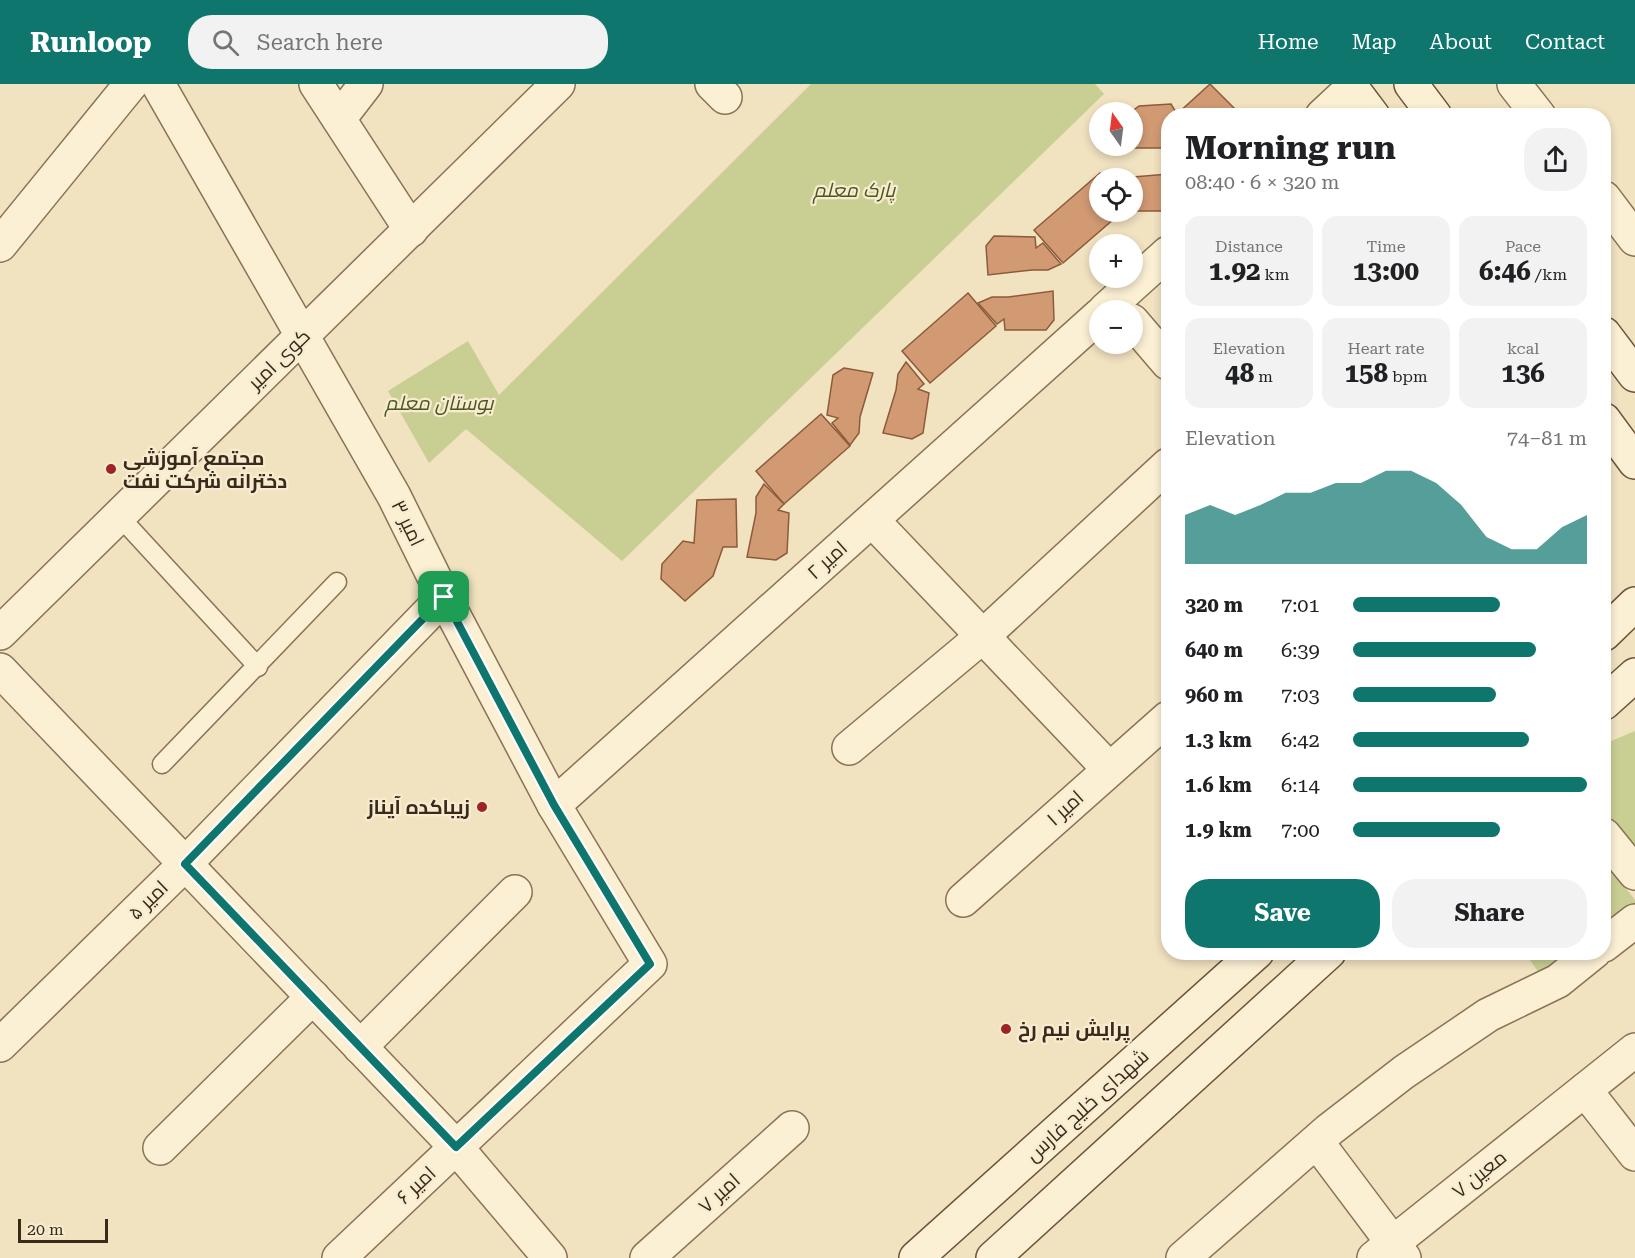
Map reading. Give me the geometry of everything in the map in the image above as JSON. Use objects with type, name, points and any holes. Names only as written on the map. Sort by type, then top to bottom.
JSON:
[{"type":"street","points":[[0,245],[131,84]]},
{"type":"street","name":"امیر ۳","points":[[158,84],[394,496],[444,597],[554,805],[650,964]]},
{"type":"street","points":[[316,84],[411,230]]},
{"type":"street","points":[[339,119],[366,84]]},
{"type":"street","name":"کوی امیر","points":[[0,633],[558,84]]},
{"type":"street","points":[[1410,84],[1429,108]]},
{"type":"street","points":[[1514,84],[1533,108]]},
{"type":"street","points":[[1330,108],[1351,86],[1367,108]]},
{"type":"street","points":[[1611,207],[1635,239]]},
{"type":"street","name":"امیر ۲","points":[[1126,300],[1161,261]]},
{"type":"street","name":"امیر ۲","points":[[554,805],[872,520],[1089,334]]},
{"type":"street","points":[[1143,339],[1161,356]]},
{"type":"street","points":[[1611,343],[1635,375]]},
{"type":"street","points":[[1611,429],[1635,462]]},
{"type":"street","points":[[849,748],[983,636],[1161,471]]},
{"type":"street","points":[[872,520],[1109,769]]},
{"type":"street","name":"امیر ۵","points":[[0,1045],[185,864],[444,597]]},
{"type":"street","points":[[1611,627],[1635,604]]},
{"type":"street","points":[[0,670],[456,1147],[550,1258]]},
{"type":"street","points":[[1611,697],[1635,675]]},
{"type":"street","name":"امیر ۱","points":[[963,900],[1161,724]]},
{"type":"street","points":[[1611,844],[1635,873]]},
{"type":"street","points":[[360,1047],[515,892]]},
{"type":"street","points":[[1611,940],[1635,921]]},
{"type":"street","name":"شهدای خلیج فارس","points":[[916,1258],[1248,960]]},
{"type":"street","points":[[1007,1254],[1320,960]]},
{"type":"street","points":[[1184,1258],[1317,1142],[1404,1072],[1488,1015],[1558,981],[1584,960]]},
{"type":"street","name":"امیر ۶","points":[[339,1258],[650,964]]},
{"type":"street","points":[[160,1148],[313,997]]},
{"type":"street","name":"معین ۷","points":[[1390,1253],[1635,1050]]},
{"type":"street","points":[[1585,1090],[1635,1154]]},
{"type":"street","name":"امیر ۷","points":[[647,1258],[792,1128]]},
{"type":"street","points":[[1317,1142],[1390,1253]]},
{"type":"lane","points":[[119,516],[258,667]]},
{"type":"lane","points":[[162,764],[338,582]]},
{"type":"green space","name":"پارک معلم","points":[[811,84],[1095,84],[1104,94],[1096,102],[1089,102],[1089,109],[622,561],[466,429],[429,463],[388,391],[468,341],[499,395]]},
{"type":"green space","points":[[1635,731],[1635,857],[1611,830],[1611,741]]},
{"type":"green space","points":[[1611,869],[1635,900],[1635,909],[1611,929]]},
{"type":"green space","points":[[1530,960],[1574,960],[1546,983]]},
{"type":"building","points":[[1210,84],[1234,108],[1184,108]]},
{"type":"building","points":[[1171,104],[1173,108],[1161,108],[1161,148],[1143,148],[1143,106]]},
{"type":"building","points":[[1161,175],[1161,211],[1143,211],[1143,176]]},
{"type":"building","points":[[1089,182],[1089,222],[1110,222],[1097,234],[1089,234],[1089,241],[1063,263],[1034,230]]},
{"type":"building","points":[[994,236],[1035,237],[1036,248],[1043,243],[1061,264],[1048,270],[988,275],[986,246]]},
{"type":"building","points":[[1053,291],[1054,320],[1046,330],[1005,330],[1004,319],[997,324],[978,303],[992,297]]},
{"type":"building","points":[[968,293],[996,326],[930,383],[902,351]]},
{"type":"building","points":[[906,362],[924,384],[918,389],[929,393],[923,433],[912,439],[883,433],[896,390],[898,374]]},
{"type":"building","points":[[844,368],[873,373],[860,417],[859,433],[850,445],[832,423],[838,418],[827,415],[833,375]]},
{"type":"building","points":[[821,414],[850,446],[784,504],[756,471]]},
{"type":"building","points":[[764,484],[784,504],[778,510],[789,513],[787,553],[776,560],[747,557],[756,513],[756,497]]},
{"type":"building","points":[[736,499],[737,547],[723,547],[713,576],[685,601],[661,579],[662,564],[683,541],[694,543],[697,500]]},
{"type":"place","name":"مجتمع آموزشی دخترانه شرکت نفت","points":[[111,469]]},
{"type":"place","name":"زیباکده آیناز","points":[[482,807]]},
{"type":"place","name":"پرایش نیم رخ","points":[[1006,1029]]},
{"type":"route","points":[[444,597],[554,805],[650,964],[456,1147],[185,864],[444,597]]},
{"type":"park label","name":"بوستان معلم","points":[[439,403]]}]
